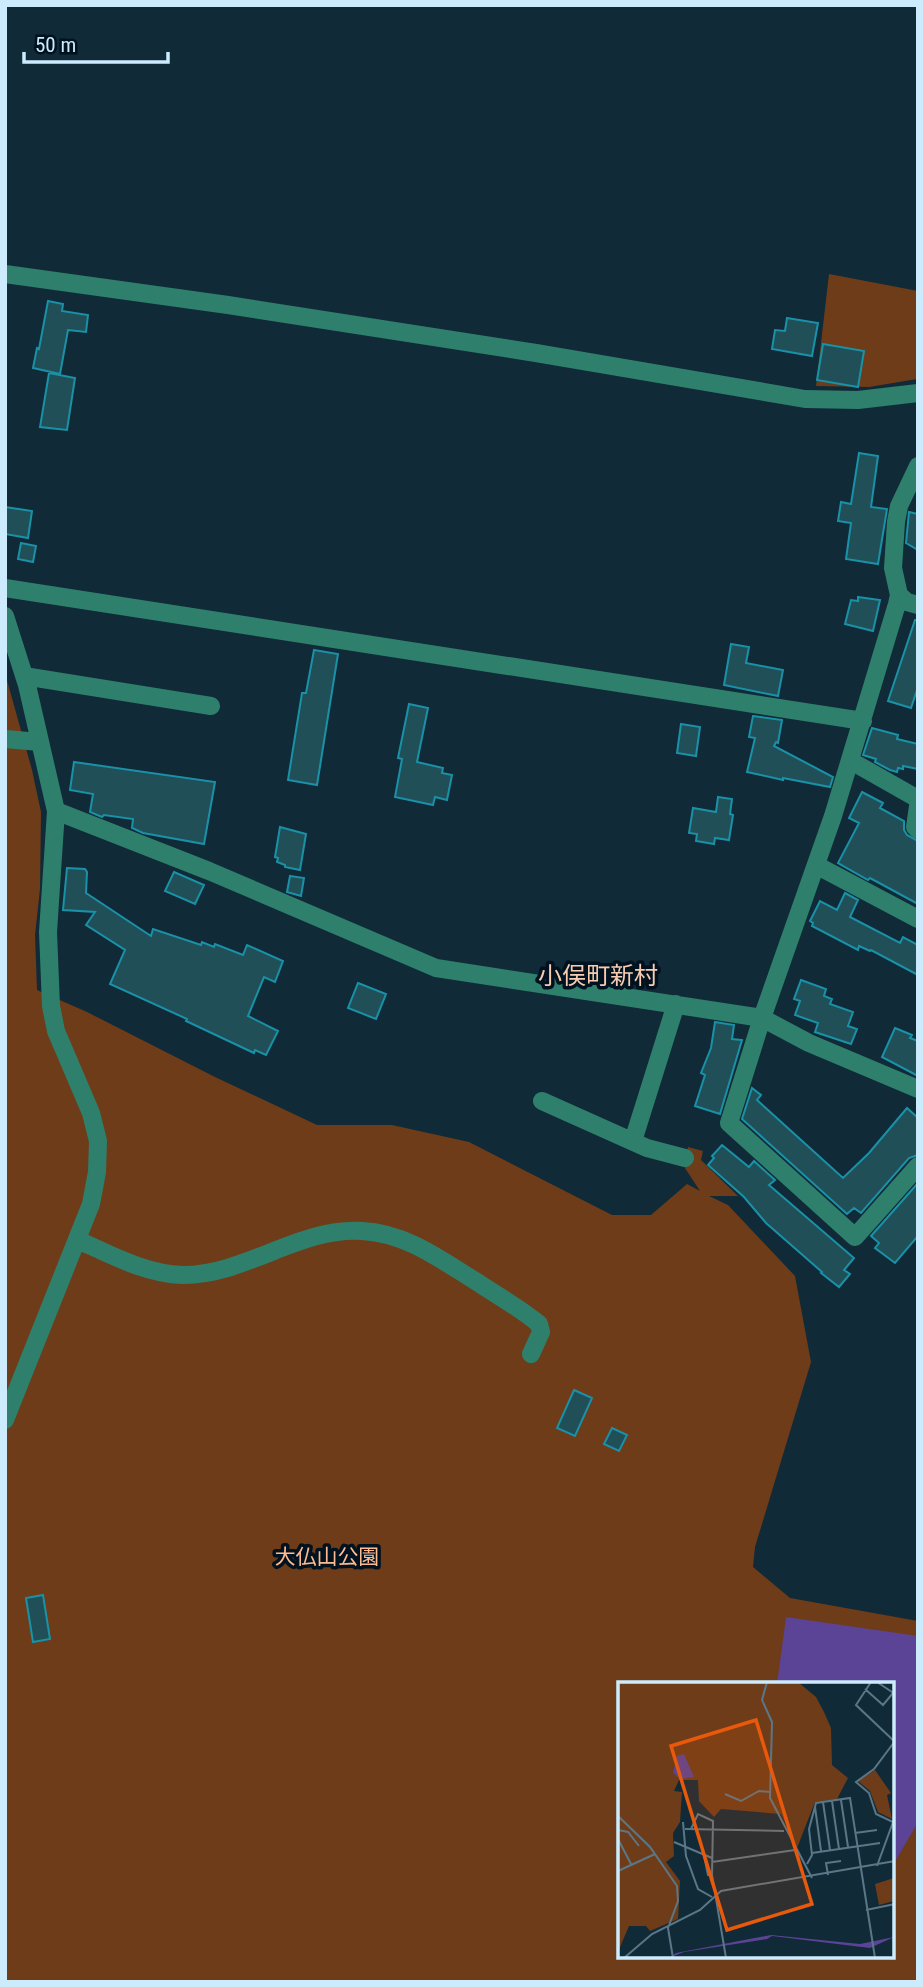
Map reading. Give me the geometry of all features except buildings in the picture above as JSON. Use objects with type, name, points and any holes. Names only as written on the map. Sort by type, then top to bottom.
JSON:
[{"type":"street","points":[[5,274],[228,305],[536,353],[805,399],[858,400],[918,393]]},
{"type":"street","points":[[918,467],[899,506],[893,568],[899,595],[863,721],[729,1123],[855,1237],[918,1166]]},
{"type":"street","points":[[5,588],[863,721]]},
{"type":"street","points":[[899,595],[918,606]]},
{"type":"street","points":[[5,616],[24,676],[56,811],[48,932],[51,1006],[56,1031],[91,1113],[98,1141],[97,1172],[91,1204],[5,1420]]},
{"type":"street","points":[[24,676],[211,706]]},
{"type":"street","points":[[5,739],[40,742]]},
{"type":"street","points":[[850,761],[918,799]]},
{"type":"street","points":[[918,806],[915,827],[918,830]]},
{"type":"street","points":[[56,811],[209,871],[436,968],[762,1018],[833,1054],[918,1089]]},
{"type":"street","points":[[816,865],[918,919]]},
{"type":"street","points":[[633,1141],[676,1004]]},
{"type":"street","points":[[542,1101],[647,1148],[685,1157]]},
{"type":"street","points":[[78,1240],[142,1267],[182,1275],[204,1274],[315,1236],[349,1231],[391,1235],[435,1256],[539,1324],[541,1332],[531,1354]]},
{"type":"green space","points":[[829,274],[918,291],[917,379],[869,387],[816,386]]},
{"type":"green space","name":"大仏山公園","points":[[5,673],[41,812],[40,889],[35,935],[37,990],[317,1125],[392,1125],[469,1142],[612,1215],[651,1215],[687,1184],[700,1191],[683,1165],[688,1147],[703,1151],[701,1160],[738,1196],[709,1196],[728,1205],[795,1276],[811,1362],[755,1547],[753,1567],[790,1598],[918,1621],[918,1982],[5,1982]]},
{"type":"shaded area","points":[[786,1617],[918,1636],[918,1822],[895,1862],[895,1682],[777,1682]]},
{"type":"district","name":"小俣町新村","points":[[598,976]]}]
